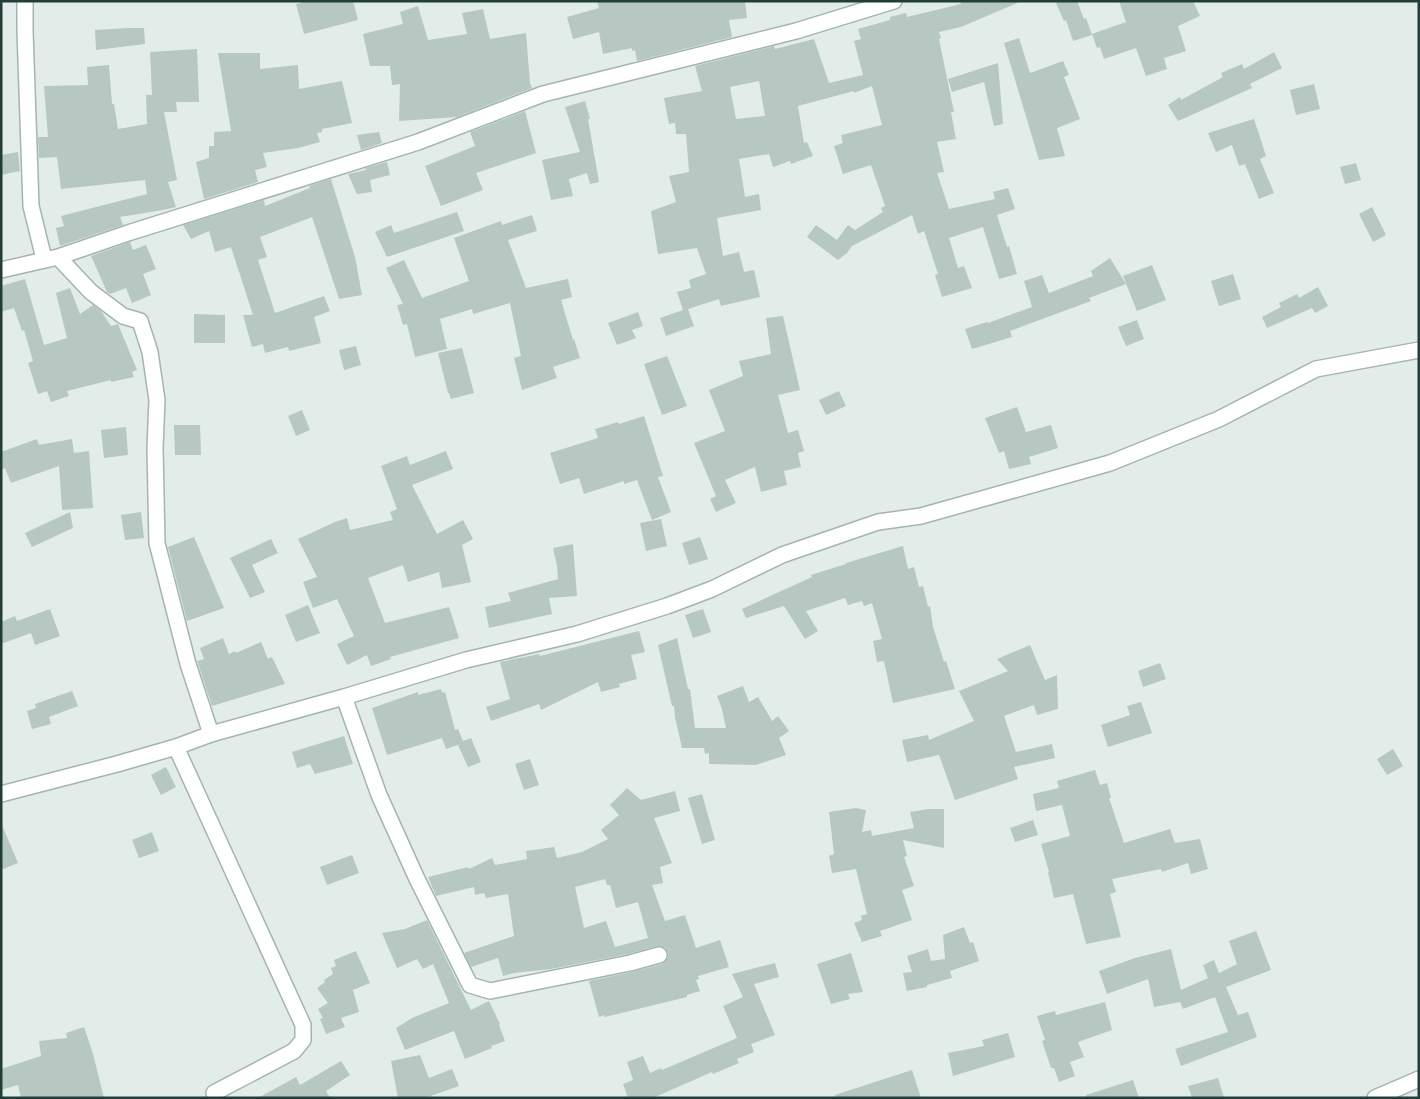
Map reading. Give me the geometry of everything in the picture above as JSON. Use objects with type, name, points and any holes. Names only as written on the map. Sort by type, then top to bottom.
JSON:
[{"type":"street","points":[[25,1],[31,206],[51,258],[123,316],[140,321],[150,352],[157,400],[155,448],[157,543],[188,664],[211,734]]},
{"type":"street","points":[[1,270],[51,258],[418,142],[543,94],[796,31],[894,1]]},
{"type":"street","points":[[1,794],[176,747],[211,734],[344,697],[466,660],[577,634],[668,606],[712,589],[782,555],[878,522],[921,516],[1110,463],[1219,419],[1316,369],[1419,350]]},
{"type":"street","points":[[344,697],[379,795],[417,879],[470,985],[490,991],[630,963],[659,955]]},
{"type":"street","points":[[176,747],[303,1025],[303,1040],[294,1051],[214,1093]]},
{"type":"street","points":[[1375,1098],[1419,1080]]},
{"type":"building","points":[[307,1],[353,1],[358,20],[304,34],[296,4]]},
{"type":"building","points":[[597,1],[745,1],[747,18],[729,20],[732,37],[637,61],[635,50],[632,51],[632,48],[603,54],[599,32],[573,39],[567,17],[599,8]]},
{"type":"building","points":[[960,1],[1022,1],[961,27],[939,32],[954,112],[951,112],[956,139],[937,142],[944,172],[937,173],[949,209],[995,199],[993,192],[1008,188],[1015,209],[997,215],[1017,274],[999,279],[983,227],[949,238],[958,268],[964,266],[972,288],[942,297],[935,275],[938,274],[924,231],[918,234],[912,215],[852,246],[838,260],[807,237],[816,225],[837,240],[848,225],[855,230],[883,212],[881,208],[885,206],[871,165],[843,174],[834,146],[843,143],[841,135],[882,125],[872,86],[854,93],[854,91],[798,106],[804,143],[807,142],[813,156],[791,164],[790,161],[773,167],[769,154],[739,159],[745,197],[759,194],[761,210],[717,218],[723,256],[739,252],[744,272],[754,270],[760,297],[721,306],[719,299],[688,309],[694,326],[666,336],[660,318],[683,310],[677,292],[691,288],[689,280],[706,274],[697,248],[658,254],[651,211],[676,202],[669,176],[689,172],[686,134],[676,134],[675,123],[669,124],[664,98],[702,91],[695,66],[774,46],[775,49],[814,39],[829,83],[863,75],[854,41],[861,39],[858,29],[890,20],[890,17],[906,13],[907,17],[961,4]],"holes":[[[759,81],[765,116],[736,119],[730,87]]]},
{"type":"building","points":[[1055,1],[1077,1],[1092,35],[1073,41],[1066,20],[1064,21]]},
{"type":"building","points":[[1119,1],[1193,1],[1200,16],[1178,26],[1186,51],[1164,58],[1167,69],[1146,76],[1136,48],[1104,59],[1100,47],[1097,48],[1092,34],[1126,22]]},
{"type":"building","points":[[418,6],[428,40],[467,34],[462,13],[483,9],[490,39],[526,33],[532,88],[457,117],[399,121],[400,84],[392,85],[390,66],[370,66],[363,34],[403,24],[400,12]]},
{"type":"building","points":[[144,28],[145,44],[96,50],[95,30]]},
{"type":"building","points":[[1019,38],[1030,73],[1063,61],[1069,75],[1064,77],[1080,119],[1057,128],[1065,156],[1039,160],[1004,43]]},
{"type":"building","points":[[197,49],[199,102],[176,102],[177,112],[164,112],[177,180],[168,182],[176,207],[120,217],[123,225],[60,246],[56,228],[64,226],[61,216],[147,194],[145,180],[61,189],[57,157],[39,158],[38,137],[48,137],[44,86],[88,85],[87,67],[109,65],[112,104],[114,104],[118,129],[147,124],[146,95],[152,95],[150,52]]},
{"type":"building","points":[[1274,52],[1282,68],[1250,84],[1252,88],[1178,121],[1168,105],[1180,97],[1181,100],[1223,77],[1221,73],[1242,64],[1244,69]]},
{"type":"building","points":[[218,53],[260,53],[260,69],[298,65],[299,89],[342,81],[352,123],[322,129],[322,132],[317,133],[320,142],[298,148],[263,153],[267,167],[255,170],[258,182],[204,199],[196,162],[209,158],[209,146],[214,146],[214,132],[231,131]]},
{"type":"building","points":[[998,63],[1003,124],[994,126],[984,82],[952,92],[948,79]]},
{"type":"building","points":[[1314,84],[1320,109],[1296,115],[1290,90]]},
{"type":"building","points":[[585,101],[590,119],[588,119],[599,182],[590,184],[587,173],[569,179],[573,196],[551,200],[542,160],[580,152],[565,107]]},
{"type":"building","points":[[525,111],[536,153],[476,173],[483,190],[441,206],[425,166],[475,146],[470,132]]},
{"type":"building","points":[[1254,119],[1266,156],[1260,159],[1274,193],[1259,199],[1245,164],[1239,166],[1232,145],[1216,152],[1208,133]]},
{"type":"building","points":[[379,132],[382,143],[361,150],[357,135]]},
{"type":"building","points":[[18,152],[20,171],[1,175],[1,155]]},
{"type":"building","points":[[387,162],[390,175],[370,180],[372,192],[357,194],[348,174]]},
{"type":"building","points":[[1356,163],[1361,180],[1345,184],[1340,167]]},
{"type":"building","points":[[331,179],[355,257],[362,295],[339,299],[312,217],[260,237],[267,257],[258,260],[275,313],[324,296],[330,311],[314,317],[321,343],[289,351],[288,347],[265,353],[263,344],[252,347],[243,315],[253,315],[231,247],[215,252],[209,231],[191,239],[183,225],[264,200],[265,206],[310,188],[309,186]]},
{"type":"building","points":[[1372,207],[1386,235],[1373,242],[1359,214]]},
{"type":"building","points":[[457,212],[464,231],[387,257],[375,232],[391,225],[394,233]]},
{"type":"building","points":[[532,215],[537,231],[508,240],[526,288],[568,279],[572,297],[561,300],[580,358],[553,367],[557,378],[522,390],[514,358],[521,356],[510,303],[473,314],[472,309],[440,319],[447,349],[415,357],[407,324],[403,325],[397,305],[403,304],[386,268],[404,260],[422,298],[469,281],[454,238],[501,221],[502,225]]},
{"type":"building","points":[[130,242],[133,250],[146,245],[156,269],[143,274],[151,295],[132,303],[126,288],[110,294],[107,292],[91,256]]},
{"type":"building","points":[[1110,258],[1126,284],[1089,298],[1091,301],[1010,331],[1012,337],[972,349],[965,329],[1032,307],[1024,281],[1042,275],[1049,293],[1093,276],[1091,271]]},
{"type":"building","points":[[1152,265],[1166,300],[1137,311],[1123,276]]},
{"type":"building","points":[[1233,274],[1241,299],[1219,306],[1211,281]]},
{"type":"building","points":[[25,279],[44,345],[67,338],[56,293],[70,288],[80,314],[93,305],[101,311],[111,326],[118,324],[137,370],[132,372],[134,377],[111,382],[111,380],[67,391],[69,396],[51,402],[47,391],[38,394],[28,363],[33,361],[24,330],[22,331],[14,308],[1,312],[1,286]]},
{"type":"building","points":[[1318,287],[1328,306],[1315,313],[1312,308],[1267,328],[1262,317],[1281,307],[1279,303],[1297,294],[1299,298]]},
{"type":"building","points":[[638,312],[643,326],[632,330],[636,338],[617,345],[608,323]]},
{"type":"building","points":[[194,314],[225,315],[225,343],[194,343]]},
{"type":"building","points":[[783,316],[800,390],[778,395],[788,433],[798,430],[804,451],[798,453],[801,467],[784,471],[787,485],[761,492],[755,467],[725,480],[736,503],[716,512],[710,499],[716,496],[694,443],[725,431],[709,390],[743,376],[739,361],[771,354],[766,318]]},
{"type":"building","points":[[1137,320],[1144,339],[1126,346],[1118,327]]},
{"type":"building","points":[[356,346],[361,365],[344,370],[339,350]]},
{"type":"building","points":[[462,348],[474,393],[451,399],[438,353]]},
{"type":"building","points":[[667,356],[687,406],[662,415],[644,364]]},
{"type":"building","points":[[839,391],[846,406],[826,415],[819,400]]},
{"type":"building","points":[[1017,407],[1026,432],[1051,425],[1058,448],[1029,457],[1031,464],[1009,469],[1004,451],[999,453],[985,418]]},
{"type":"building","points":[[302,410],[310,430],[296,436],[288,416]]},
{"type":"building","points":[[644,416],[663,476],[658,477],[671,512],[652,520],[637,480],[624,484],[624,481],[584,494],[579,478],[560,484],[550,453],[598,438],[595,429]]},
{"type":"building","points":[[174,425],[200,425],[201,455],[175,455]]},
{"type":"building","points":[[126,427],[128,455],[104,458],[101,430]]},
{"type":"building","points":[[37,439],[39,445],[72,439],[74,453],[89,451],[93,508],[62,510],[59,466],[11,483],[5,468],[1,470],[1,452]]},
{"type":"building","points":[[446,451],[453,469],[412,485],[437,534],[463,520],[473,539],[462,545],[471,582],[442,588],[439,572],[408,582],[403,565],[368,578],[385,623],[449,607],[459,638],[390,657],[391,659],[371,666],[367,655],[347,665],[337,644],[354,636],[337,599],[313,608],[303,582],[317,577],[298,539],[347,518],[350,530],[393,520],[390,512],[397,509],[381,466],[407,456],[410,465]]},
{"type":"building","points":[[70,512],[73,528],[32,547],[25,533]]},
{"type":"building","points":[[141,512],[144,538],[125,540],[121,515]]},
{"type":"building","points":[[661,519],[667,546],[646,551],[640,523]]},
{"type":"building","points":[[194,537],[224,608],[187,621],[168,547]]},
{"type":"building","points":[[700,537],[708,559],[689,565],[682,543]]},
{"type":"building","points":[[271,539],[278,553],[252,565],[265,592],[250,598],[230,558]]},
{"type":"building","points":[[573,544],[577,596],[549,598],[552,614],[489,628],[485,607],[511,601],[508,593],[558,579],[553,548]]},
{"type":"building","points":[[903,546],[908,569],[914,567],[919,587],[923,586],[928,607],[930,606],[933,627],[955,689],[893,703],[884,661],[877,662],[873,641],[882,639],[872,603],[864,606],[862,601],[848,605],[845,598],[806,611],[818,631],[805,639],[784,606],[746,618],[742,609],[812,577],[811,575]]},
{"type":"building","points":[[308,605],[320,633],[296,642],[285,615]]},
{"type":"building","points":[[50,609],[60,636],[35,645],[31,633],[1,644],[1,622],[15,616],[17,621]]},
{"type":"building","points":[[703,609],[711,632],[693,638],[685,615]]},
{"type":"building","points":[[639,631],[645,652],[631,655],[637,679],[619,684],[620,687],[601,692],[598,682],[541,710],[539,704],[491,721],[486,707],[510,699],[500,662],[539,654],[540,656]]},
{"type":"building","points":[[223,638],[229,654],[235,651],[236,653],[261,642],[268,659],[272,657],[285,684],[212,706],[197,661],[204,659],[200,648]]},
{"type":"building","points":[[677,638],[688,689],[690,689],[695,728],[726,728],[717,696],[743,686],[749,702],[758,697],[772,721],[778,716],[789,731],[779,738],[786,755],[756,765],[709,764],[709,753],[705,754],[704,748],[682,748],[674,706],[672,706],[658,645]]},
{"type":"building","points":[[1030,645],[1045,680],[1057,675],[1058,709],[1037,715],[1034,705],[1004,716],[1016,752],[1052,744],[1055,758],[1014,767],[1018,779],[955,800],[939,755],[907,762],[902,740],[928,735],[929,740],[974,721],[959,691],[1008,671],[997,659]]},
{"type":"building","points":[[1160,663],[1166,679],[1143,687],[1138,671]]},
{"type":"building","points":[[441,689],[442,693],[445,692],[455,730],[458,729],[463,741],[471,738],[481,762],[468,767],[458,745],[446,749],[442,738],[387,755],[372,708],[418,692],[418,695]]},
{"type":"building","points":[[72,691],[78,706],[49,717],[51,724],[32,729],[27,711],[36,708],[35,704]]},
{"type":"building","points":[[1141,702],[1152,733],[1108,747],[1101,725],[1130,715],[1127,706]]},
{"type":"building","points":[[344,736],[353,764],[315,774],[310,764],[297,768],[292,752]]},
{"type":"building","points":[[1393,749],[1403,766],[1387,775],[1377,759]]},
{"type":"building","points":[[530,759],[539,785],[524,790],[515,764]]},
{"type":"building","points":[[166,767],[176,787],[161,795],[151,775]]},
{"type":"building","points":[[1095,770],[1100,785],[1107,783],[1111,798],[1109,798],[1124,843],[1170,829],[1175,843],[1200,839],[1208,869],[1191,874],[1188,863],[1162,872],[1161,869],[1112,879],[1116,892],[1110,894],[1121,937],[1086,944],[1073,894],[1054,898],[1041,844],[1070,836],[1062,805],[1036,811],[1033,794],[1059,788],[1057,781]]},
{"type":"building","points":[[627,788],[641,800],[675,791],[680,811],[654,818],[672,863],[660,867],[663,883],[652,885],[665,921],[685,915],[696,948],[720,940],[729,967],[698,976],[699,979],[696,980],[700,991],[687,995],[687,997],[599,1017],[589,981],[662,964],[668,957],[668,952],[665,948],[657,946],[628,954],[551,969],[503,976],[498,958],[471,967],[464,953],[514,936],[508,894],[486,898],[484,893],[475,895],[474,887],[436,896],[428,877],[468,867],[469,869],[492,858],[495,865],[527,859],[526,851],[554,847],[557,858],[582,852],[608,839],[601,830],[619,815],[610,805]],"holes":[[[605,879],[607,885],[610,885],[616,908],[638,902],[648,938],[615,947],[606,921],[584,928],[575,887]]]},
{"type":"building","points":[[702,794],[715,840],[702,844],[688,798]]},
{"type":"building","points":[[856,808],[866,810],[862,832],[871,830],[872,836],[914,828],[910,812],[944,809],[944,848],[903,840],[907,856],[904,857],[914,886],[902,890],[912,920],[880,931],[882,936],[862,942],[854,923],[862,920],[861,916],[867,914],[856,869],[832,873],[829,856],[834,854],[829,812]]},
{"type":"building","points":[[1033,820],[1038,835],[1015,842],[1010,828]]},
{"type":"building","points":[[1,823],[18,863],[1,870]]},
{"type":"building","points":[[152,832],[159,851],[139,858],[132,840]]},
{"type":"building","points":[[352,855],[359,873],[327,885],[320,867]]},
{"type":"building","points":[[427,920],[471,1010],[489,1001],[500,1024],[505,1041],[465,1059],[454,1031],[405,1050],[396,1028],[412,1018],[449,1003],[433,964],[423,969],[417,959],[397,968],[382,933],[405,929]]},
{"type":"building","points":[[964,927],[970,943],[973,942],[979,961],[950,971],[952,978],[927,985],[927,987],[907,991],[903,973],[912,972],[907,956],[928,949],[931,961],[945,959],[943,935]]},
{"type":"building","points":[[1256,931],[1271,970],[1226,987],[1238,1015],[1248,1012],[1257,1037],[1181,1066],[1175,1049],[1228,1032],[1215,997],[1183,1009],[1180,1002],[1154,1007],[1148,979],[1107,994],[1099,971],[1135,958],[1171,949],[1181,990],[1208,978],[1203,965],[1214,960],[1219,973],[1237,964],[1229,941]]},
{"type":"building","points":[[356,951],[370,983],[353,990],[359,1012],[341,1018],[345,1027],[326,1034],[320,1019],[323,1018],[318,1009],[328,1003],[317,988],[333,974],[331,968],[336,966],[334,960]]},
{"type":"building","points":[[851,953],[863,992],[848,994],[850,999],[831,1004],[817,964]]},
{"type":"building","points":[[775,963],[779,977],[754,984],[775,1035],[751,1044],[754,1052],[737,1059],[739,1063],[713,1074],[712,1072],[653,1098],[628,1098],[623,1084],[633,1080],[627,1062],[643,1056],[650,1073],[661,1068],[662,1070],[737,1038],[723,1006],[743,997],[732,974]]},
{"type":"building","points":[[1105,1002],[1112,1030],[1078,1042],[1084,1057],[1070,1062],[1075,1076],[1059,1082],[1054,1068],[1051,1068],[1042,1041],[1045,1040],[1037,1016],[1055,1011],[1056,1015]]},
{"type":"building","points":[[84,1027],[104,1098],[21,1098],[18,1085],[1,1090],[1,1069],[41,1056],[39,1041],[67,1038],[66,1033]]},
{"type":"building","points":[[1008,1033],[1015,1057],[953,1076],[948,1053],[984,1046],[982,1040]]},
{"type":"building","points":[[420,1055],[429,1078],[452,1069],[459,1086],[425,1098],[398,1098],[391,1061]]},
{"type":"building","points":[[341,1061],[350,1075],[326,1091],[330,1098],[258,1098],[296,1077],[300,1085]]},
{"type":"building","points":[[912,1070],[921,1098],[835,1098],[835,1095]]},
{"type":"building","points":[[1218,1078],[1224,1098],[1192,1098],[1188,1086]]},
{"type":"building","points":[[1133,1080],[1139,1098],[1087,1098],[1086,1095]]}]
